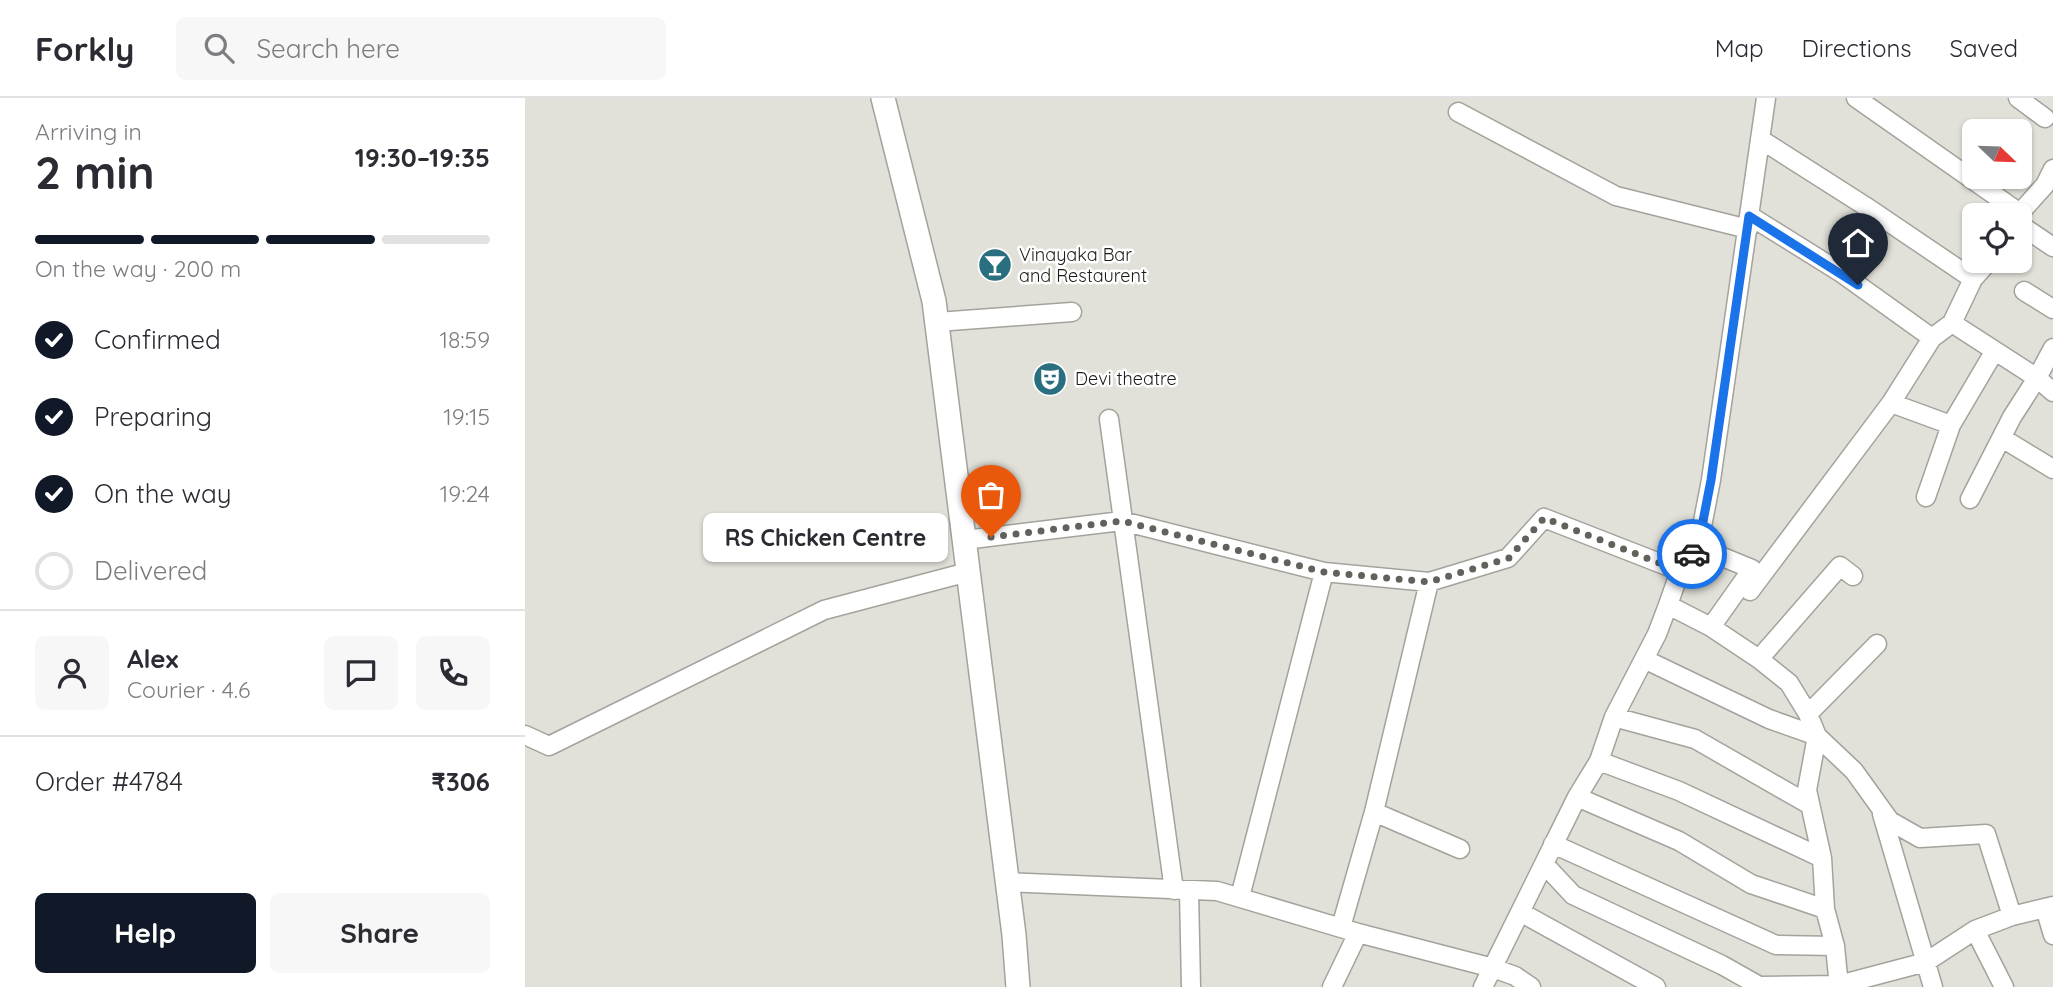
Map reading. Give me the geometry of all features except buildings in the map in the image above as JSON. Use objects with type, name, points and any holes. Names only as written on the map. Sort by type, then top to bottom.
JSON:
[{"type":"main road","points":[[883,98],[934,301],[1018,987]]},
{"type":"street","points":[[1483,987],[1577,797],[1599,761],[1615,718],[1668,605],[1680,571],[1698,547],[1711,480],[1766,98]]},
{"type":"street","points":[[1856,98],[2000,203]]},
{"type":"street","points":[[2018,98],[2050,116]]},
{"type":"street","points":[[1458,112],[1616,196],[1749,223],[1840,272],[1932,338]]},
{"type":"street","points":[[1760,139],[1973,279]]},
{"type":"street","points":[[2032,203],[2050,181]]},
{"type":"street","points":[[2032,229],[2053,247]]},
{"type":"street","points":[[1715,629],[1891,403],[1932,338],[1952,323],[1978,273]]},
{"type":"street","points":[[2024,291],[2053,309]]},
{"type":"street","points":[[937,322],[1072,313]]},
{"type":"street","points":[[1952,323],[2037,378],[2053,392]]},
{"type":"street","points":[[1970,499],[2012,417],[2053,348]]},
{"type":"street","points":[[1926,497],[1951,425],[1994,352]]},
{"type":"street","points":[[1891,403],[1951,425]]},
{"type":"street","points":[[1109,419],[1122,521],[1182,890],[1191,987]]},
{"type":"street","points":[[2002,438],[2053,469]]},
{"type":"street","points":[[964,540],[1122,521],[1324,572],[1429,582],[1509,558],[1544,518],[1680,571]]},
{"type":"street","points":[[1698,547],[1752,569],[1715,629]]},
{"type":"street","points":[[1759,659],[1840,566],[1853,576]]},
{"type":"street","points":[[525,735],[549,746],[824,610],[968,572]]},
{"type":"street","points":[[1240,897],[1324,572]]},
{"type":"street","points":[[1332,987],[1350,930],[1374,812],[1429,582]]},
{"type":"street","points":[[1668,605],[1715,629],[1759,659],[1789,683],[1808,714],[1817,736],[1807,790],[1822,858],[1825,909],[1835,946],[1839,986]]},
{"type":"street","points":[[1808,714],[1877,644]]},
{"type":"street","points":[[1644,659],[1769,719],[1817,736],[1854,771],[1890,821],[1920,838],[1986,834],[2012,916]]},
{"type":"street","points":[[1615,718],[1695,739],[1810,805]]},
{"type":"street","points":[[1599,761],[1679,791],[1822,858]]},
{"type":"street","points":[[1577,797],[1679,841],[1751,884],[1825,909]]},
{"type":"street","points":[[1880,807],[1933,987]]},
{"type":"street","points":[[1374,812],[1460,849]]},
{"type":"street","points":[[1553,844],[1776,945],[1835,946]]},
{"type":"street","points":[[1544,864],[1573,895],[1761,986],[1839,986],[1926,962],[1975,930],[2012,916],[2049,907],[2053,935]]},
{"type":"street","points":[[1007,882],[1217,891],[1493,968],[1515,976],[1531,987]]},
{"type":"street","points":[[1520,912],[1655,987]]},
{"type":"street","points":[[1975,930],[2004,987]]},
{"type":"way so far","points":[[991,537],[1122,521],[1324,572],[1429,582],[1509,558],[1544,518],[1680,571],[1692,554]]},
{"type":"place","name":"Vinayaka Bar and Restaurent","points":[[995,265]]},
{"type":"place","name":"Devi theatre","points":[[1050,379]]},
{"type":"place","name":"RS Chicken Centre","points":[[991,537]]},
{"type":"route","points":[[1692,554],[1698,547],[1711,480],[1749,216],[1858,285]]}]
